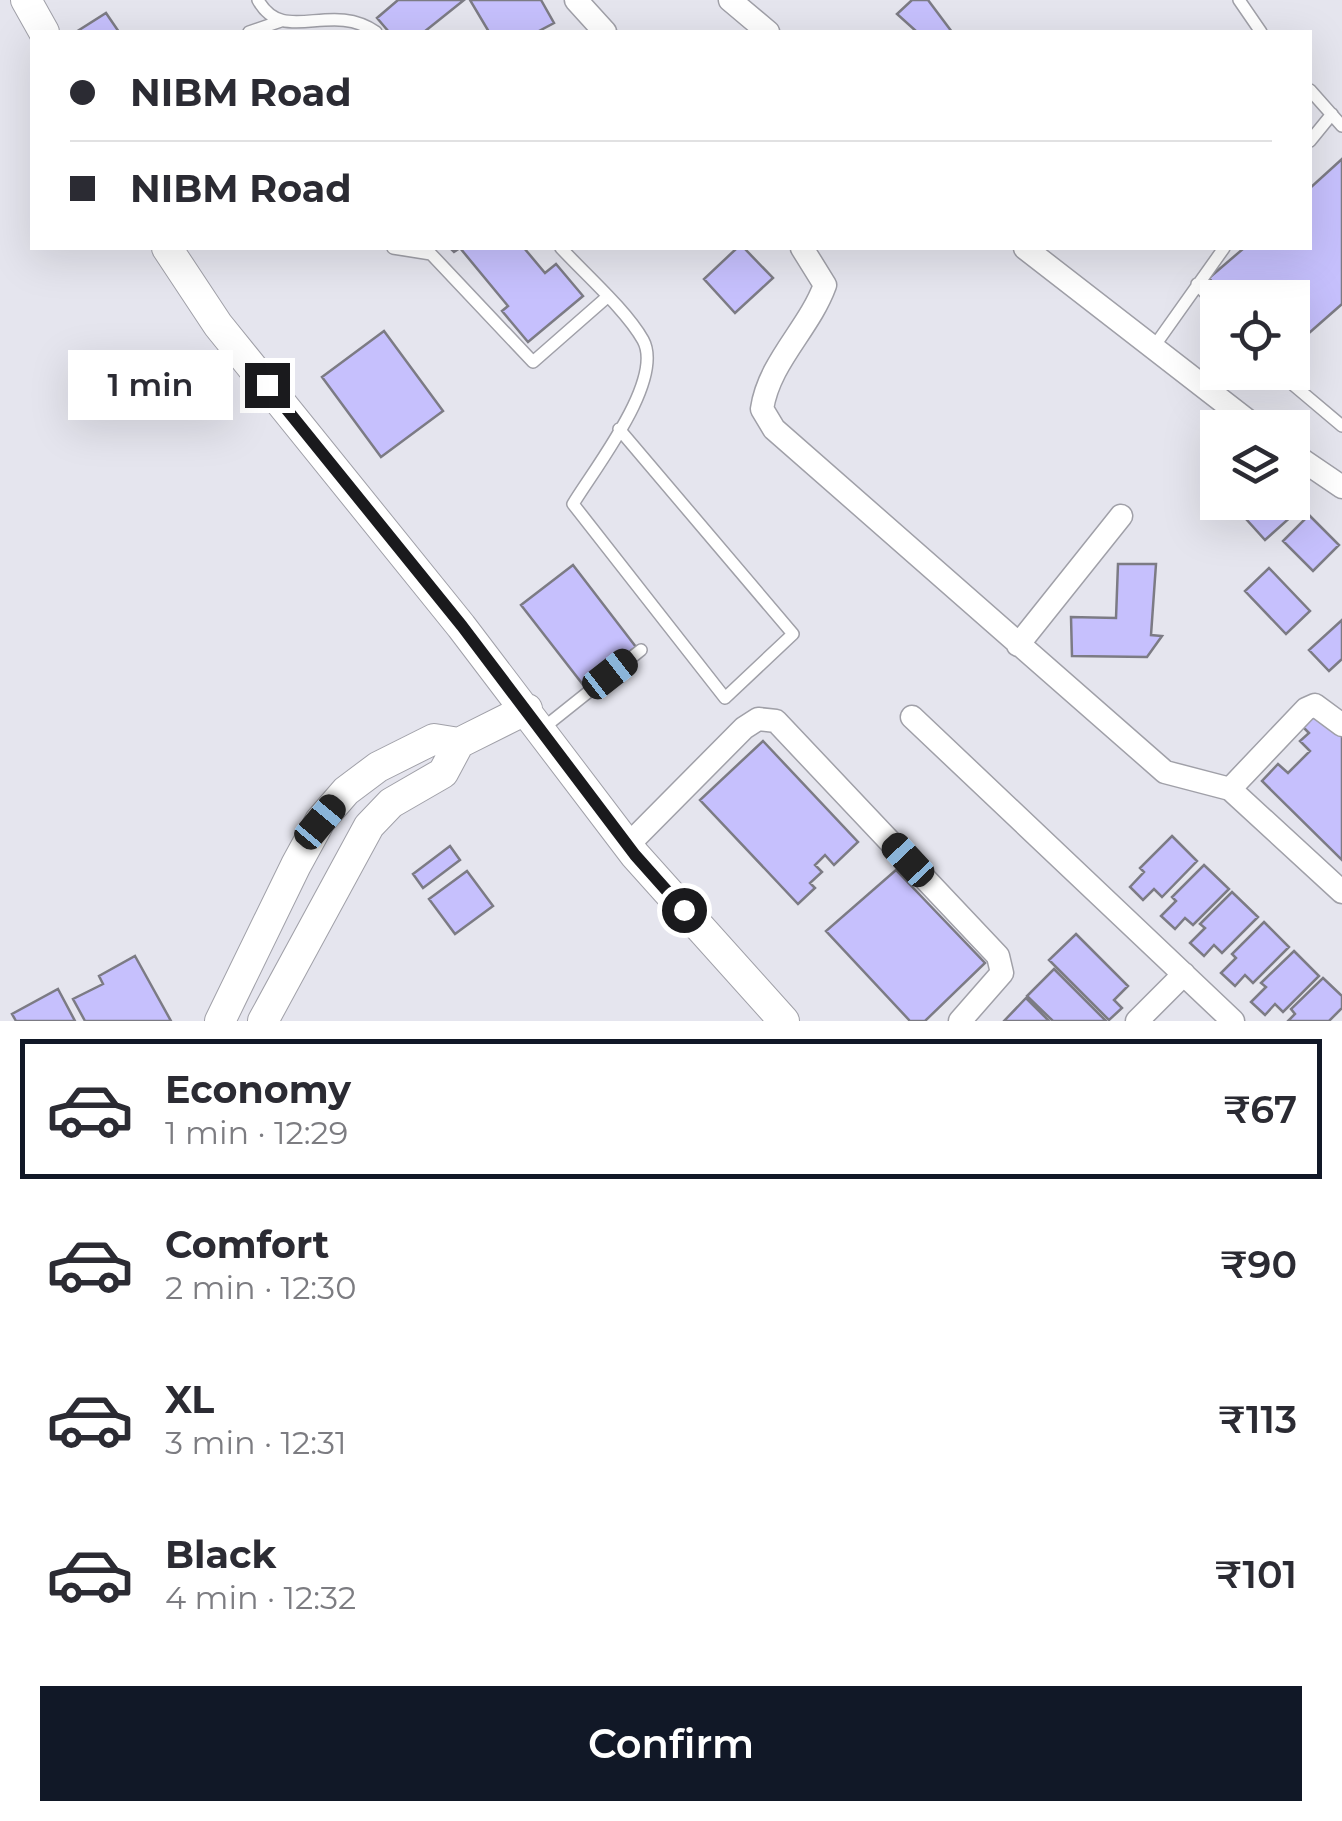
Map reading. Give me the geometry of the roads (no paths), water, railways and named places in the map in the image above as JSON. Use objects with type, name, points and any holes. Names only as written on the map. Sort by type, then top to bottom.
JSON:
[{"type":"main road","points":[[26,0],[43,30]]},
{"type":"main road","points":[[168,250],[218,324],[534,719],[628,845],[784,1021]]},
{"type":"main road","points":[[220,1021],[312,836],[346,790],[378,767],[434,739],[459,743],[534,719]]},
{"type":"main road","points":[[263,1021],[369,826],[391,803],[444,774],[459,743]]},
{"type":"street","points":[[576,0],[603,30]]},
{"type":"street","points":[[730,0],[766,30]]},
{"type":"street","points":[[803,250],[825,284],[817,308],[765,386],[762,409],[774,429],[1165,772],[1230,789],[1342,892]]},
{"type":"street","points":[[1028,250],[1234,410]]},
{"type":"street","points":[[1310,465],[1342,487]]},
{"type":"street","points":[[1018,645],[1122,516]]},
{"type":"street","points":[[1230,789],[1306,710],[1316,705],[1342,725]]},
{"type":"street","points":[[912,718],[1234,1021]]},
{"type":"street","points":[[628,845],[744,728],[758,719],[776,721],[998,956],[1002,973],[994,988],[960,1021]]},
{"type":"street","points":[[1137,1021],[1184,974]]},
{"type":"lane","points":[[258,0],[266,13],[281,20]]},
{"type":"lane","points":[[1238,0],[1260,30]]},
{"type":"lane","points":[[254,30],[281,20],[335,12],[372,30]]},
{"type":"lane","points":[[1312,92],[1342,126]]},
{"type":"lane","points":[[1312,138],[1332,114]]},
{"type":"lane","points":[[406,250],[431,254],[533,362],[606,298]]},
{"type":"lane","points":[[563,250],[644,342],[647,370],[641,393],[573,504],[725,698],[793,634],[619,429]]},
{"type":"lane","points":[[1153,348],[1222,250]]},
{"type":"lane","points":[[1197,284],[1200,287]]},
{"type":"lane","points":[[1299,390],[1342,426]]},
{"type":"lane","points":[[534,719],[641,650]]}]
